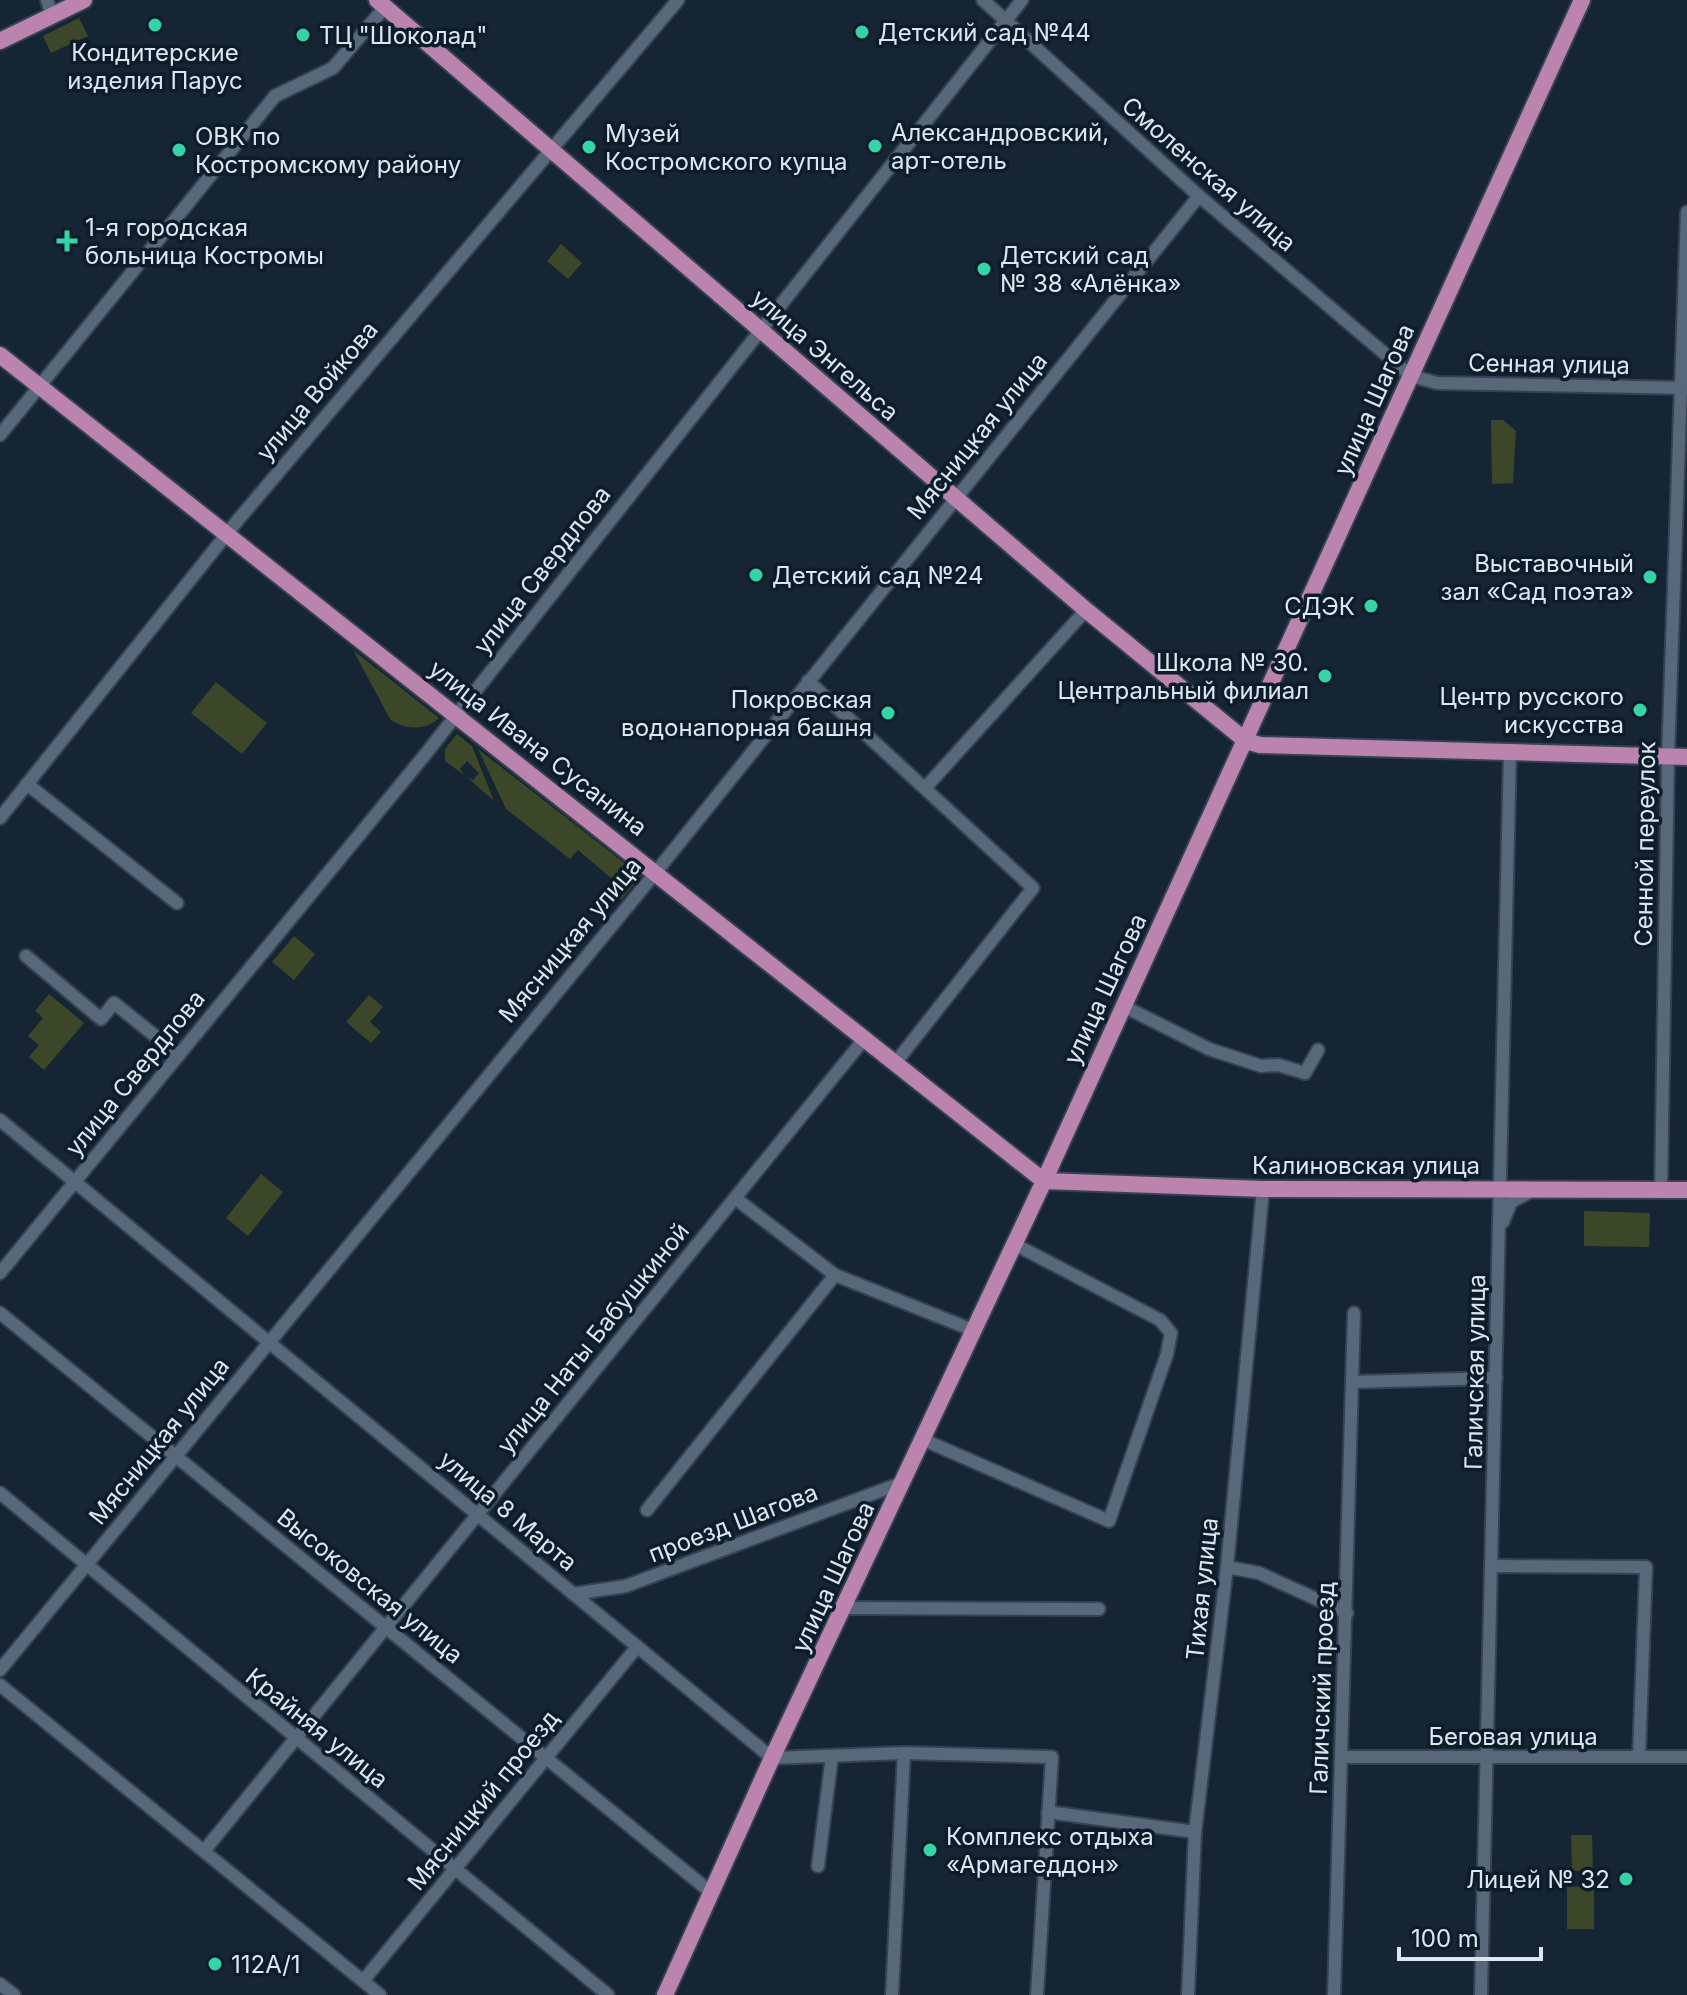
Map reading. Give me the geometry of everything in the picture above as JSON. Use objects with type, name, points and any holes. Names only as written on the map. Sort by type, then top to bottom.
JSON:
[{"type":"main road","points":[[0,41],[49,8],[84,0]]},
{"type":"main road","name":"улица Шагова","points":[[665,1995],[772,1758],[1044,1181],[1582,0]]},
{"type":"main road","name":"улица Энгельса","points":[[381,4],[1086,610],[1246,741]]},
{"type":"main road","name":"улица Ивана Сусанина","points":[[0,355],[1044,1181]]},
{"type":"main road","points":[[1246,741],[1260,745],[1687,757]]},
{"type":"main road","name":"Калиновская улица","points":[[1044,1181],[1263,1189],[1687,1190]]},
{"type":"street","name":"улица Войкова","points":[[0,818],[228,533],[678,0]]},
{"type":"street","name":"Смоленская улица","points":[[983,0],[1199,196],[1411,376]]},
{"type":"street","name":"улица Свердлова","points":[[0,1273],[456,714],[1022,0]]},
{"type":"street","points":[[0,435],[275,96],[333,68],[381,4]]},
{"type":"street","name":"Мясницкая улица","points":[[0,1670],[656,872],[1199,196]]},
{"type":"street","name":"Сенной переулок","points":[[1661,1190],[1668,757],[1684,388],[1687,212]]},
{"type":"street","name":"Сенная улица","points":[[1411,376],[1437,383],[1684,388]]},
{"type":"street","points":[[926,787],[1086,610]]},
{"type":"street","points":[[808,681],[1033,888],[896,1062]]},
{"type":"street","name":"Галичская улица","points":[[1481,1995],[1494,1566],[1510,750]]},
{"type":"street","points":[[27,784],[177,903]]},
{"type":"street","points":[[26,956],[101,1019],[114,1003],[179,1055]]},
{"type":"street","points":[[1123,1006],[1209,1049],[1261,1066],[1278,1065],[1305,1073],[1318,1050]]},
{"type":"street","name":"улица Наты Бабушкиной","points":[[204,1851],[865,1038]]},
{"type":"street","name":"улица 8 Марта","points":[[0,1120],[772,1758]]},
{"type":"street","points":[[1500,1237],[1511,1202],[1517,1196],[1543,1188]]},
{"type":"street","name":"Тихая улица","points":[[1188,1995],[1195,1832],[1227,1567],[1263,1189]]},
{"type":"street","points":[[735,1198],[835,1275],[975,1331]]},
{"type":"street","points":[[924,1440],[1109,1521],[1167,1354],[1171,1333],[1160,1320],[1014,1244]]},
{"type":"street","points":[[647,1510],[835,1275]]},
{"type":"street","name":"Высоковская улица","points":[[0,1313],[713,1894]]},
{"type":"street","name":"Галичский проезд","points":[[1334,1995],[1354,1313]]},
{"type":"street","points":[[1353,1382],[1496,1378]]},
{"type":"street","name":"проезд Шагова","points":[[573,1594],[626,1586],[904,1482]]},
{"type":"street","name":"Крайняя улица","points":[[0,1493],[608,1995]]},
{"type":"street","points":[[1494,1566],[1646,1567],[1639,1757]]},
{"type":"street","points":[[1227,1567],[1259,1573],[1347,1613]]},
{"type":"street","points":[[844,1608],[1099,1609]]},
{"type":"street","name":"Мясницкий проезд","points":[[363,1981],[637,1647]]},
{"type":"street","points":[[0,1685],[380,1995]]},
{"type":"street","points":[[772,1758],[904,1753],[1052,1757],[1037,1995]]},
{"type":"street","points":[[892,1995],[904,1753]]},
{"type":"street","points":[[818,1866],[832,1756]]},
{"type":"street","name":"Беговая улица","points":[[1343,1757],[1686,1757]]},
{"type":"street","points":[[1048,1812],[1195,1832]]},
{"type":"street","points":[[0,1984],[14,1995]]},
{"type":"green space","points":[[79,18],[88,36],[51,53],[43,36]]},
{"type":"green space","points":[[561,244],[582,263],[568,279],[547,261]]},
{"type":"green space","points":[[1491,420],[1503,420],[1516,431],[1513,483],[1492,484]]},
{"type":"green space","points":[[353,650],[439,718],[415,728],[390,719]]},
{"type":"green space","points":[[216,682],[267,723],[242,754],[191,713]]},
{"type":"green space","points":[[457,734],[472,746],[494,801],[467,777],[473,780],[479,773],[467,761],[460,769],[464,775],[445,761],[445,749]]},
{"type":"green space","points":[[478,749],[641,876],[621,900],[611,892],[617,883],[578,850],[570,859],[506,809]]},
{"type":"green space","points":[[294,936],[315,954],[294,980],[272,962]]},
{"type":"green space","points":[[49,994],[84,1023],[44,1070],[29,1057],[39,1045],[28,1036],[43,1018],[35,1011]]},
{"type":"green space","points":[[369,995],[383,1007],[370,1022],[381,1032],[371,1043],[346,1022]]},
{"type":"green space","points":[[261,1174],[283,1192],[248,1236],[226,1218]]},
{"type":"green space","points":[[1584,1211],[1650,1213],[1649,1247],[1584,1246]]},
{"type":"green space","points":[[1571,1835],[1592,1835],[1593,1871],[1572,1871]]},
{"type":"green space","points":[[1594,1886],[1594,1929],[1567,1929],[1567,1887]]},
{"type":"place","name":"Кондитерские изделия Парус","points":[[155,25]]},
{"type":"place","name":"Детский сад №44","points":[[862,32]]},
{"type":"place","name":"ТЦ \"Шоколад\"","points":[[303,35]]},
{"type":"place","name":"Александровский, арт-отель","points":[[875,146]]},
{"type":"place","name":"Музей Костромского купца","points":[[589,147]]},
{"type":"place","name":"ОВК по Костромскому району","points":[[179,150]]},
{"type":"place","name":"1-я городская больница Костромы","points":[[67,241]]},
{"type":"place","name":"Детский сад № 38 «Алёнка»","points":[[984,269]]},
{"type":"place","name":"Детский сад №24","points":[[756,575]]},
{"type":"place","name":"Выставочный зал «Сад поэта»","points":[[1650,577]]},
{"type":"place","name":"СДЭК","points":[[1371,606]]},
{"type":"place","name":"Школа № 30. Центральный филиал","points":[[1325,676]]},
{"type":"place","name":"Центр русского искусства","points":[[1640,710]]},
{"type":"place","name":"Покровская водонапорная башня","points":[[888,713]]},
{"type":"place","name":"Комплекс отдыха «Армагеддон»","points":[[930,1850]]},
{"type":"place","name":"Лицей № 32","points":[[1626,1879]]},
{"type":"place","name":"112А/1","points":[[215,1964]]}]
